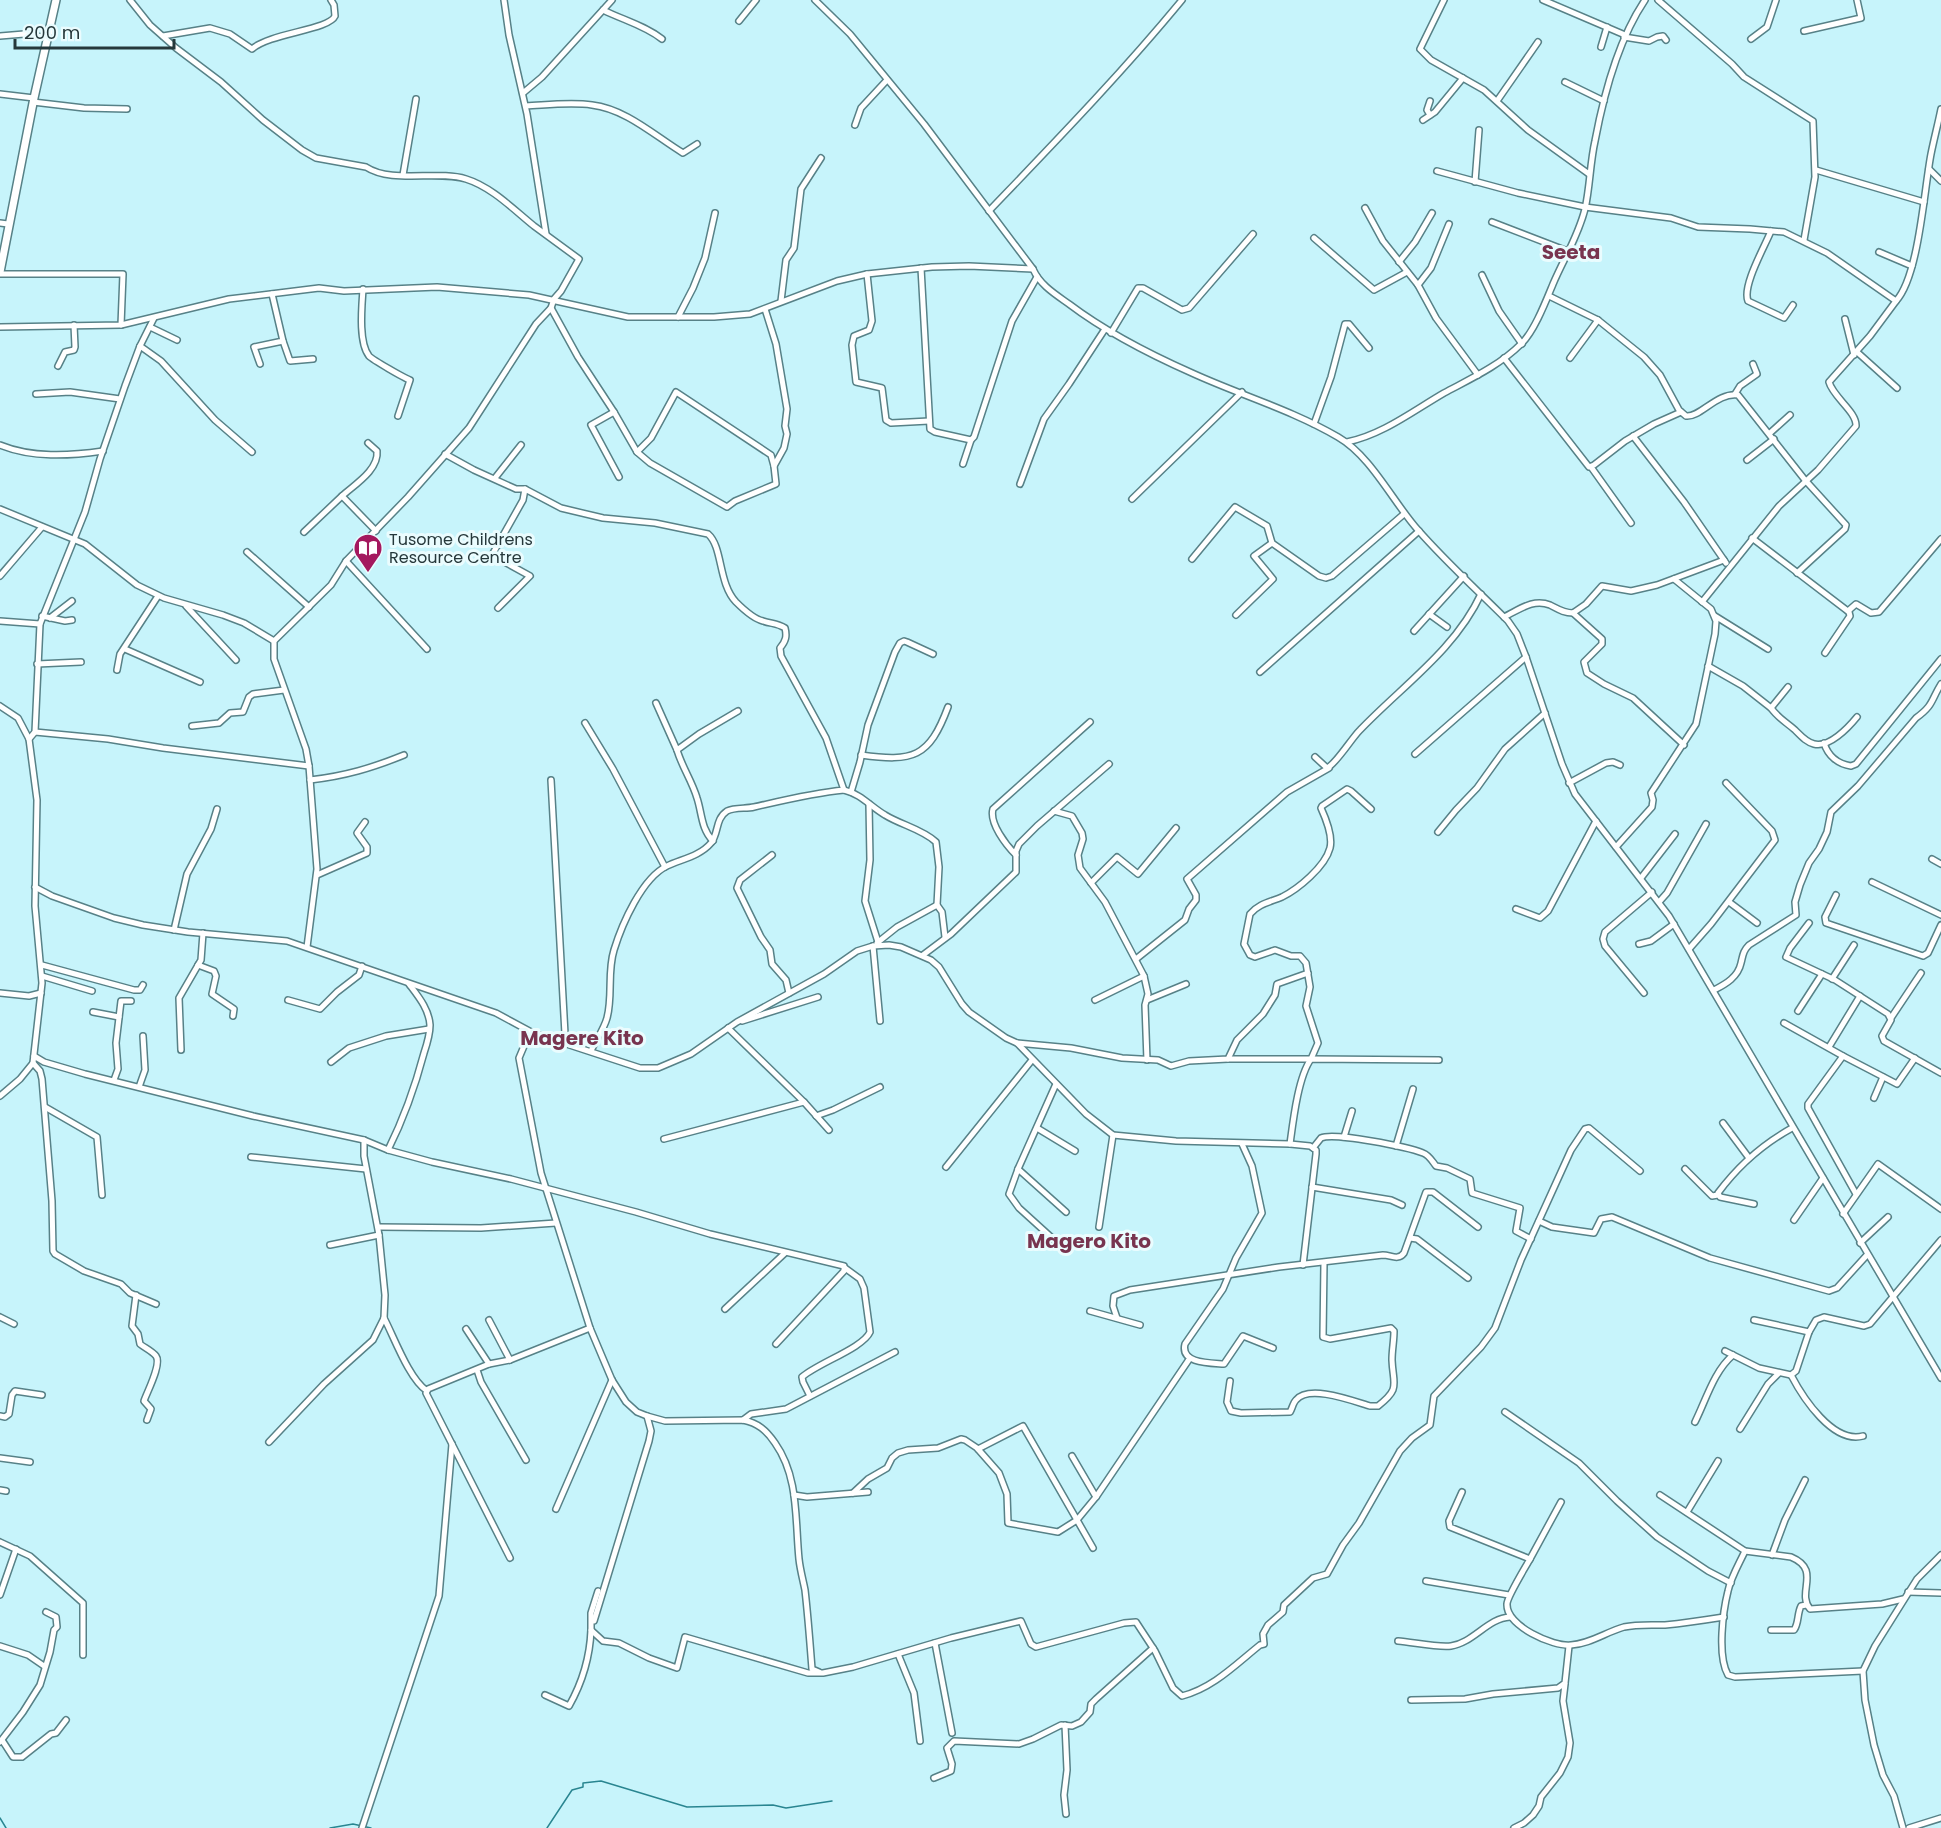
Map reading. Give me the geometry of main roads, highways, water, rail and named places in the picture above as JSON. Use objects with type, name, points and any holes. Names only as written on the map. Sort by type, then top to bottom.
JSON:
[{"type":"main road","points":[[0,273],[4,224],[15,200],[33,100],[56,0]]},
{"type":"waterway","points":[[547,1828],[572,1790],[583,1787],[583,1783],[601,1781],[687,1807],[773,1805],[786,1808],[832,1801]]},
{"type":"waterway","points":[[0,1818],[6,1828]]},
{"type":"waterway","points":[[330,1828],[353,1824],[371,1828]]},
{"type":"place","name":"Tusome Childrens Resource Centre","points":[[368,574]]},
{"type":"district","name":"Seeta","points":[[1571,252]]},
{"type":"district","name":"Magere Kito","points":[[582,1038]]},
{"type":"district","name":"Magero Kito","points":[[1089,1241]]}]
